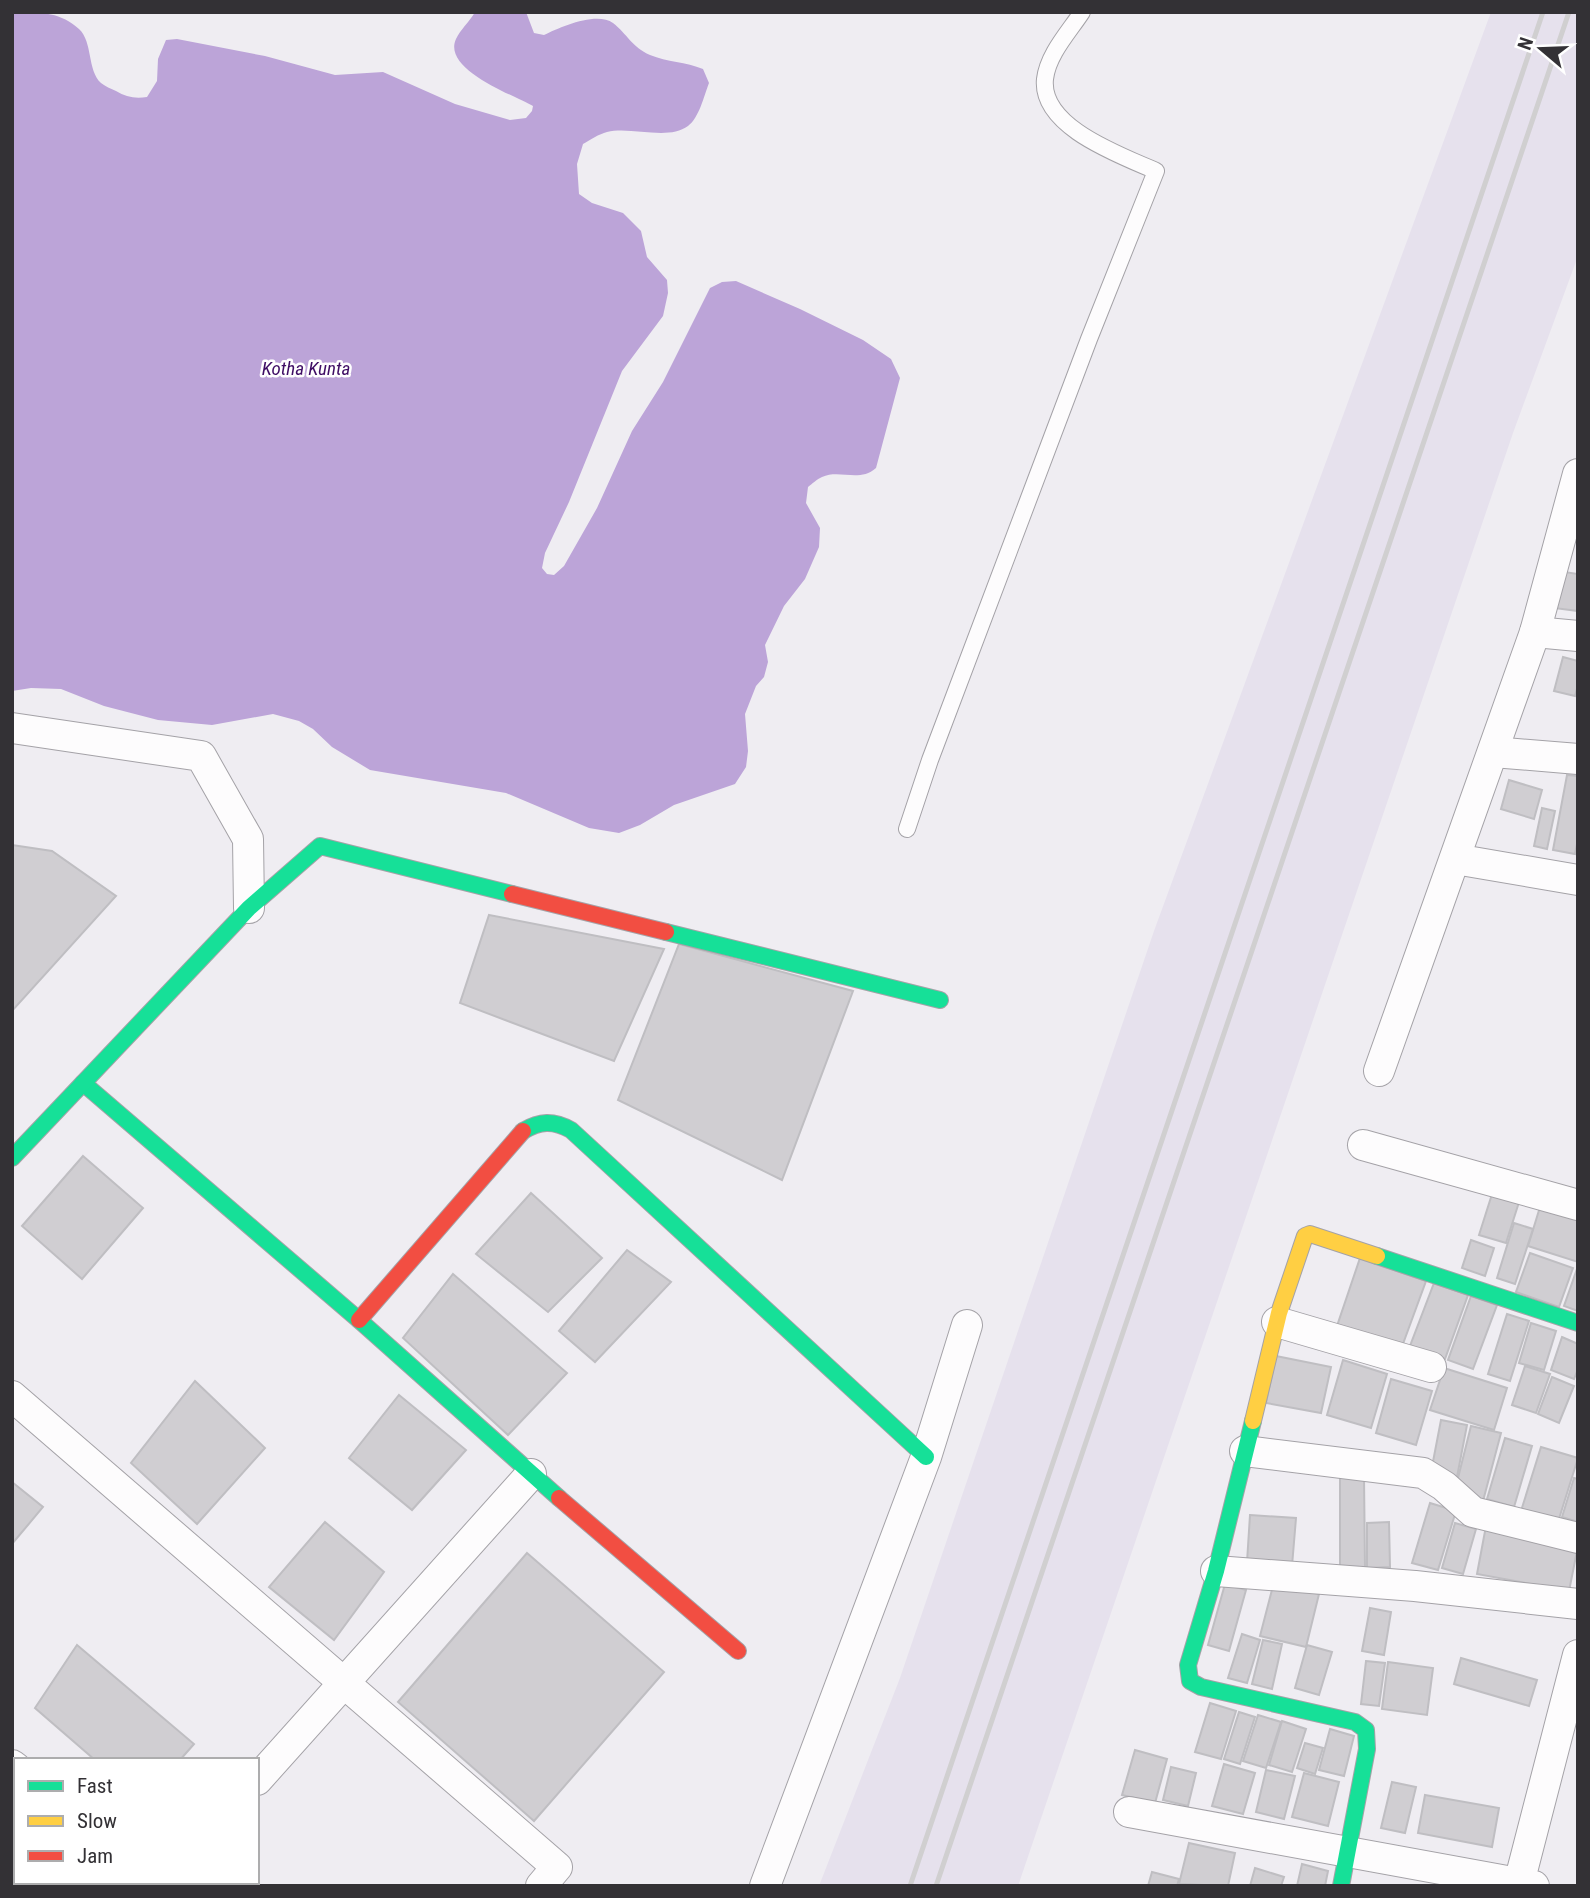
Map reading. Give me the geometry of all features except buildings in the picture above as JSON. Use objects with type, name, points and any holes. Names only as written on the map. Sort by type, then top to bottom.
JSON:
[{"type":"street","points":[[1379,1071],[1535,632],[1573,512],[1578,474]]},
{"type":"street","points":[[1535,632],[1578,636]]},
{"type":"street","points":[[12,728],[201,756],[247,839],[249,908]]},
{"type":"street","points":[[1493,752],[1578,760]]},
{"type":"street","points":[[12,1158],[249,908],[320,846],[940,1000]]},
{"type":"street","points":[[1455,859],[1578,880]]},
{"type":"street","points":[[83,1083],[738,1651]]},
{"type":"street","points":[[359,1320],[523,1130],[539,1122],[557,1122],[571,1130],[926,1457]]},
{"type":"street","points":[[1363,1145],[1578,1205]]},
{"type":"street","points":[[1341,1886],[1367,1748],[1366,1730],[1355,1722],[1201,1688],[1190,1681],[1188,1665],[1216,1570],[1277,1322],[1308,1234],[1578,1323]]},
{"type":"street","points":[[1277,1322],[1431,1367]]},
{"type":"street","points":[[765,1886],[926,1457],[967,1325]]},
{"type":"street","points":[[12,1396],[557,1867],[541,1886]]},
{"type":"street","points":[[1245,1451],[1423,1473],[1444,1486],[1473,1512],[1578,1538]]},
{"type":"street","points":[[259,1778],[531,1474]]},
{"type":"street","points":[[1216,1570],[1415,1586],[1578,1604]]},
{"type":"street","points":[[1129,1812],[1526,1884],[1569,1726],[1578,1655]]},
{"type":"lane","points":[[907,829],[930,760],[1089,339],[1156,171],[1112,152],[1080,134],[1057,115],[1047,97],[1045,78],[1054,53],[1082,12]]},
{"type":"shaded area","points":[[1491,12],[1578,12],[1578,256],[1513,433],[1018,1886],[819,1886],[900,1678],[1154,931]]},
{"type":"water","name":"Kotha Kunta","points":[[12,12],[47,14],[72,23],[86,41],[94,71],[101,83],[135,98],[147,97],[157,81],[158,59],[166,40],[177,39],[265,56],[335,75],[383,72],[455,104],[510,120],[526,118],[533,106],[482,80],[459,61],[454,50],[456,39],[475,12],[526,12],[534,33],[544,35],[588,19],[606,20],[650,55],[703,69],[709,83],[698,112],[688,126],[660,133],[607,132],[583,144],[577,164],[579,194],[592,203],[623,213],[641,231],[647,257],[667,280],[668,293],[663,316],[622,371],[569,502],[545,553],[542,568],[547,574],[554,575],[564,566],[597,508],[632,431],[663,382],[710,288],[722,282],[736,281],[863,340],[891,359],[900,378],[876,468],[863,475],[829,475],[808,487],[806,503],[820,528],[819,547],[805,579],[784,606],[765,645],[768,662],[764,677],[756,686],[745,714],[748,751],[746,767],[735,784],[674,805],[640,825],[619,833],[589,828],[506,793],[370,770],[332,747],[313,729],[299,721],[273,714],[212,725],[158,720],[104,706],[61,689],[31,688],[12,691]]},
{"type":"railway","points":[[910,1886],[1543,12]]},
{"type":"railway","points":[[936,1886],[1569,12]]},
{"type":"traffic: fast","points":[[12,1158],[249,908],[320,846],[512,894]]},
{"type":"traffic: fast","points":[[666,932],[940,1000]]},
{"type":"traffic: fast","points":[[83,1083],[359,1320],[559,1498]]},
{"type":"traffic: fast","points":[[523,1131],[547,1123],[571,1130],[926,1457]]},
{"type":"traffic: fast","points":[[1377,1256],[1578,1323]]},
{"type":"traffic: fast","points":[[1253,1421],[1216,1571],[1188,1665],[1190,1681],[1201,1687],[1355,1722],[1366,1730],[1367,1749],[1341,1886]]},
{"type":"traffic: slow","points":[[1253,1421],[1279,1313],[1305,1236],[1310,1234],[1377,1256]]},
{"type":"traffic: jam","points":[[512,894],[666,932]]},
{"type":"traffic: jam","points":[[359,1320],[523,1131]]},
{"type":"traffic: jam","points":[[559,1498],[738,1651]]}]
